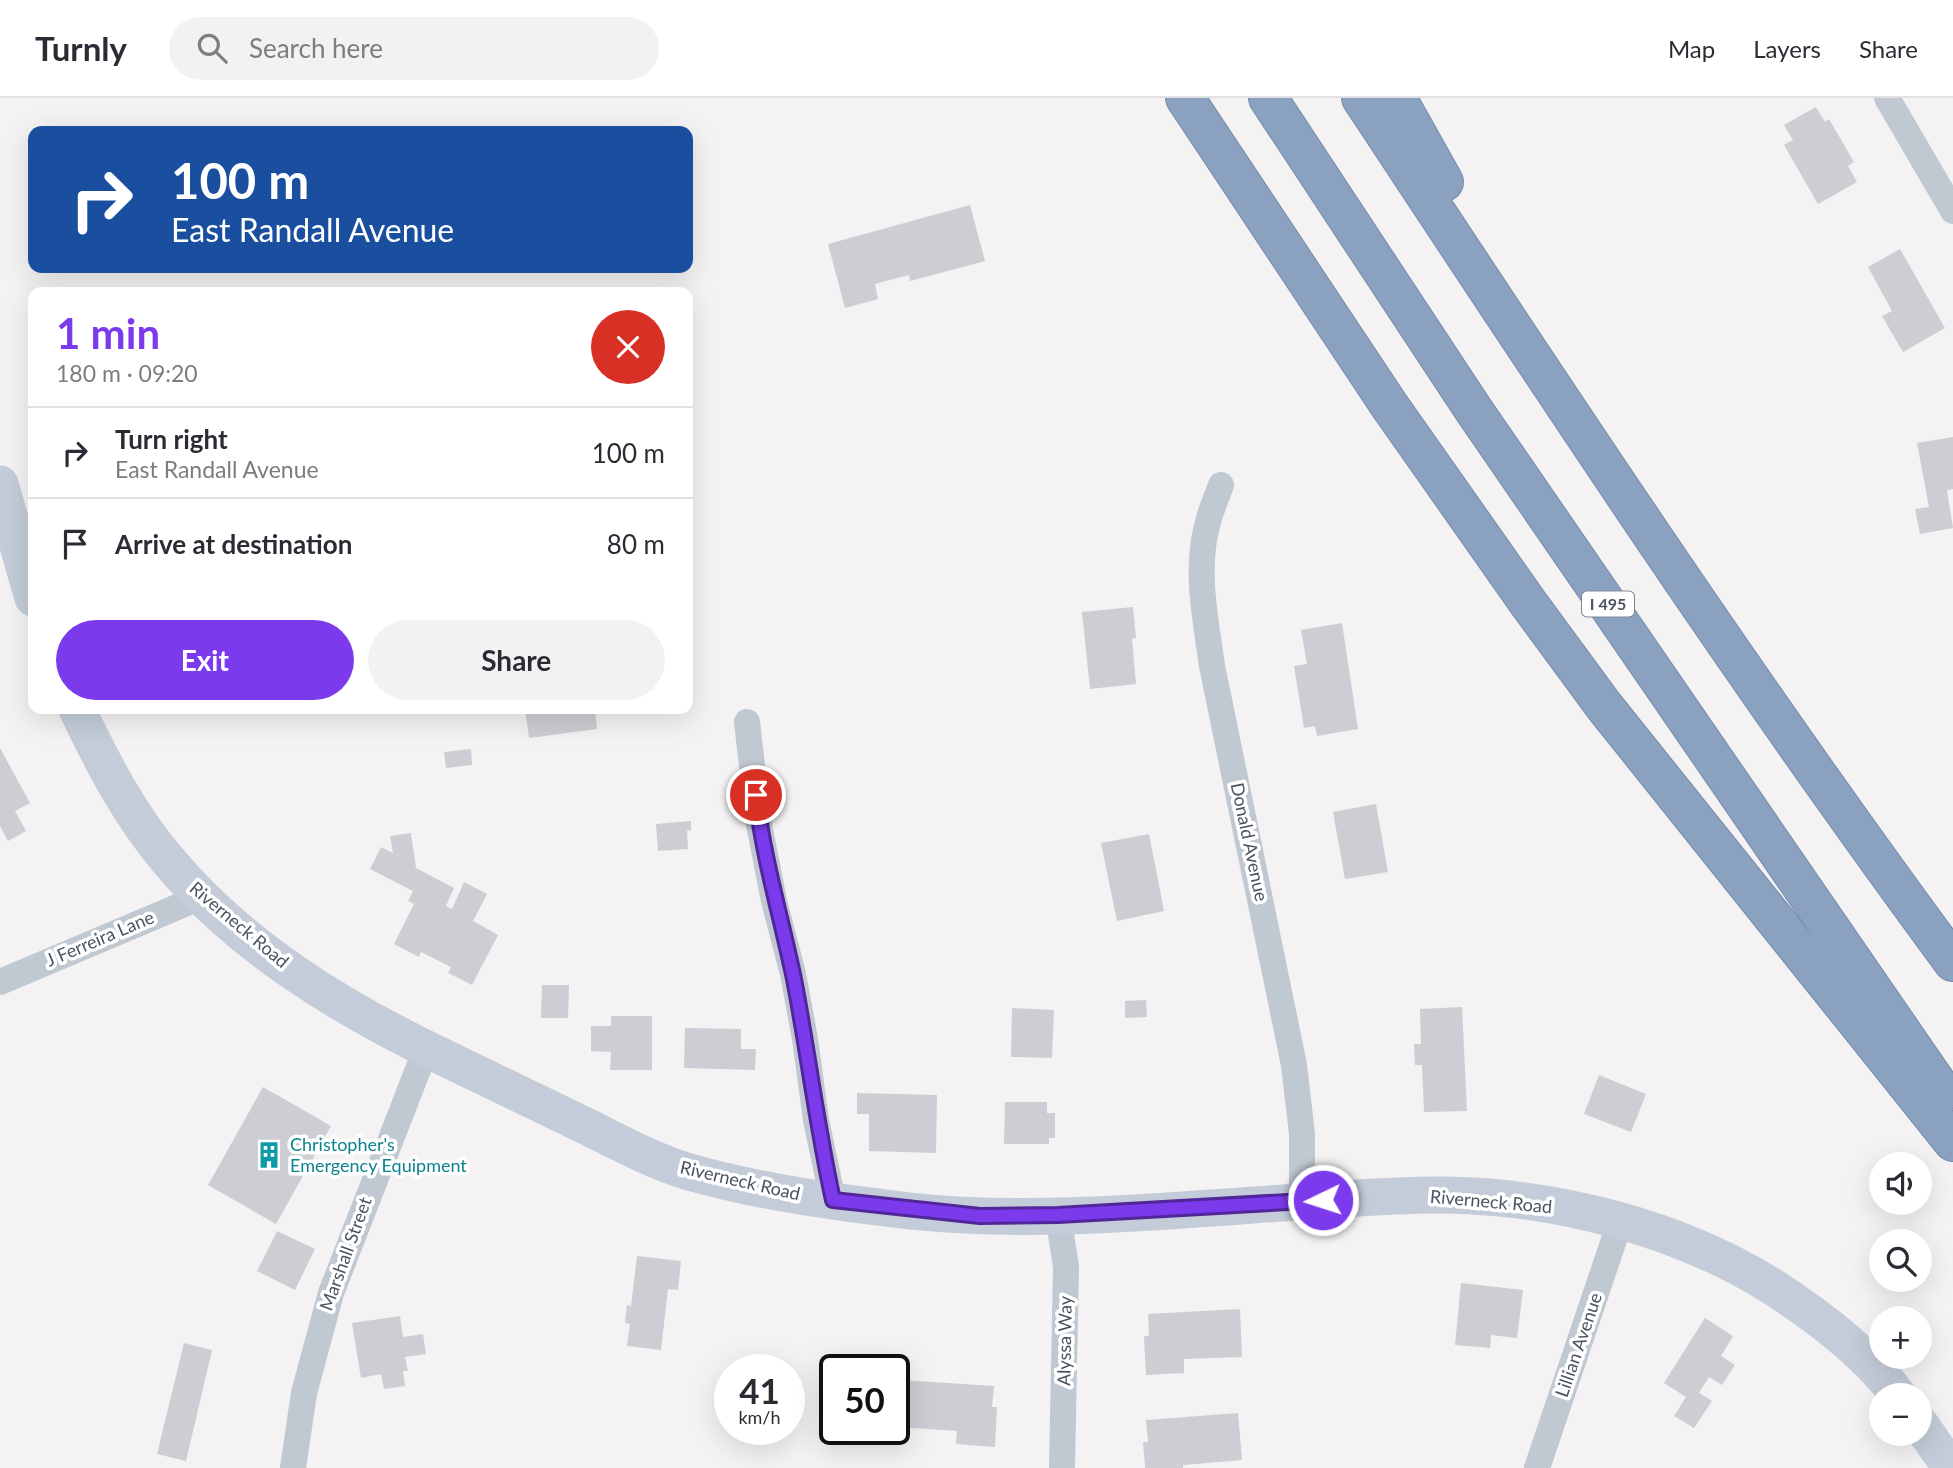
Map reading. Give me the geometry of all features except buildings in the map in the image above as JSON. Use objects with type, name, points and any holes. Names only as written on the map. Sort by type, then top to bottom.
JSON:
[{"type":"highway","points":[[1185,98],[1389,405],[1559,645],[1604,706],[1953,1142]]},
{"type":"highway","name":"I 495","points":[[1268,98],[1466,398],[1953,1106]]},
{"type":"highway","points":[[1361,98],[1603,465],[1835,803],[1953,962]]},
{"type":"highway","points":[[1397,98],[1603,465]]},
{"type":"main road","points":[[0,484],[28,581]]},
{"type":"main road","name":"Riverneck Road","points":[[79,714],[100,759],[133,814],[166,858],[201,897],[295,973],[345,1006],[426,1049],[683,1170],[757,1188],[833,1200],[980,1216],[1058,1215],[1450,1195],[1557,1208],[1620,1223],[1717,1257],[1757,1277],[1801,1305],[1847,1342],[1886,1383]]},
{"type":"main road","points":[[1932,1441],[1951,1468]]},
{"type":"street","points":[[1887,98],[1953,209]]},
{"type":"street","name":"Donald Avenue","points":[[1221,485],[1206,527],[1202,571],[1205,612],[1228,747],[1294,1065],[1302,1134],[1302,1202]]},
{"type":"street","points":[[747,722],[758,819],[795,988],[816,1120],[833,1200]]},
{"type":"street","name":"J Ferreira Lane","points":[[0,982],[201,897]]},
{"type":"street","name":"Marshall Street","points":[[293,1468],[304,1393],[331,1293],[426,1049]]},
{"type":"street","name":"Alyssa Way","points":[[1058,1215],[1066,1267],[1062,1468]]},
{"type":"street","name":"Lillian Avenue","points":[[1538,1468],[1620,1223]]},
{"type":"place","name":"Christopher's Emergency Equipment","points":[[269,1155]]},
{"type":"route","points":[[756,795],[774,901],[793,975],[816,1120],[833,1200],[912,1211],[980,1216],[1058,1215],[1323,1200]]}]
